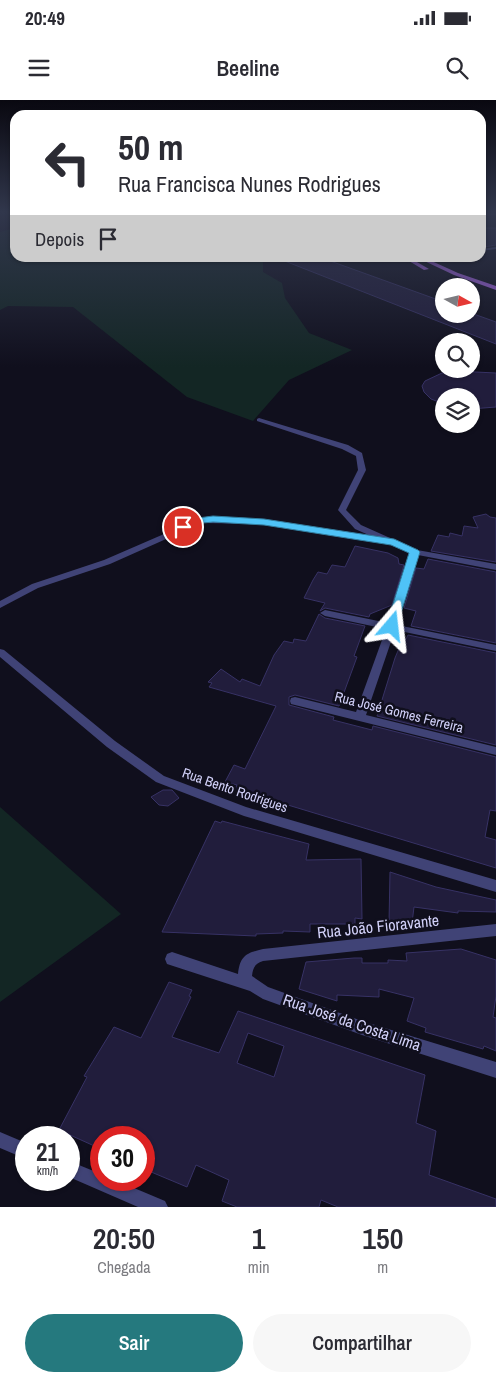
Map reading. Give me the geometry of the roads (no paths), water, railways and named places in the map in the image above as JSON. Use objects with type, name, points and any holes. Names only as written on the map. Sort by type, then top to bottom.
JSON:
[{"type":"main road","points":[[417,264],[446,278]]},
{"type":"main road","points":[[433,264],[495,288]]},
{"type":"main road","points":[[480,291],[486,288],[495,288]]},
{"type":"street","points":[[259,420],[345,447],[359,455],[362,470],[342,510],[358,527],[415,552],[496,567]]},
{"type":"street","points":[[0,605],[35,586],[107,562],[201,520],[264,522],[394,542]]},
{"type":"street","points":[[360,717],[392,626],[415,552]]},
{"type":"street","points":[[325,613],[496,648]]},
{"type":"street","name":"Rua Bento Rodrigues","points":[[0,652],[111,744],[160,780],[244,811],[496,886]]},
{"type":"street","name":"Rua José Gomes Ferreira","points":[[296,702],[496,751]]},
{"type":"street","name":"Rua João Fioravante","points":[[253,986],[244,978],[246,966],[252,958],[263,955],[496,930]]},
{"type":"street","name":"Rua José da Costa Lima","points":[[172,959],[253,986],[362,1028],[496,1070]]},
{"type":"street","points":[[0,1140],[15,1146]]},
{"type":"street","points":[[80,1174],[159,1207]]}]
